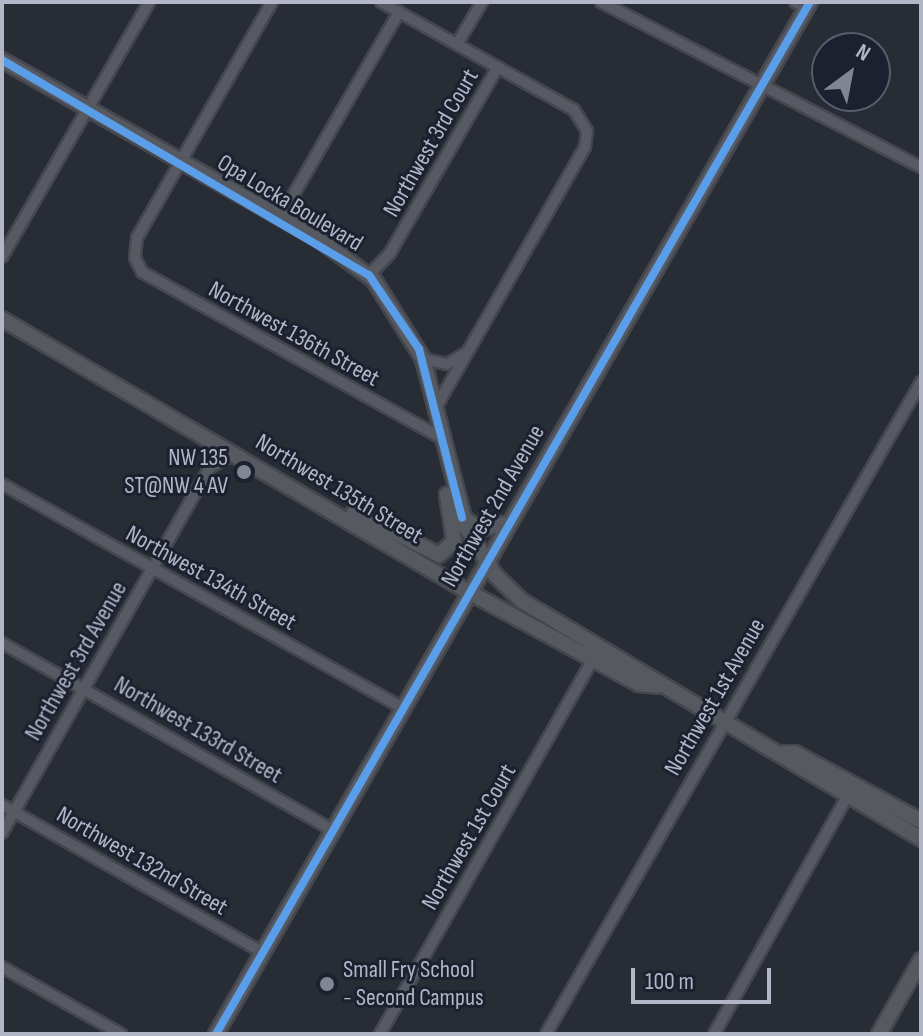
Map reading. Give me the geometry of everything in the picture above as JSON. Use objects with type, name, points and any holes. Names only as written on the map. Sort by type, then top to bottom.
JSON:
[{"type":"main road","name":"Northwest 2nd Avenue","points":[[216,1034],[504,524],[761,86],[804,4]]},
{"type":"main road","name":"Opa Locka Boulevard","points":[[2,60],[280,218],[369,275],[401,314],[423,359],[447,473],[462,518],[484,559]]},
{"type":"main road","name":"Northwest 135th Street","points":[[2,319],[593,659],[657,686]]},
{"type":"main road","points":[[320,501],[439,555],[454,537],[447,473]]},
{"type":"main road","points":[[462,518],[480,529],[504,524]]},
{"type":"main road","name":"Northwest 135th Street","points":[[484,559],[541,614],[657,686],[779,753],[847,797],[921,839]]},
{"type":"main road","points":[[469,586],[541,614]]},
{"type":"main road","name":"Northwest 135th Street","points":[[779,753],[795,753],[921,821]]},
{"type":"main road","points":[[847,797],[855,793],[906,812]]},
{"type":"main road","points":[[879,1034],[921,960]]},
{"type":"street","points":[[2,257],[149,2]]},
{"type":"street","points":[[180,161],[272,2]]},
{"type":"street","points":[[381,2],[574,110],[587,131],[585,147],[435,409]]},
{"type":"street","points":[[457,44],[482,2]]},
{"type":"street","points":[[601,2],[761,86],[775,87],[921,167]]},
{"type":"street","points":[[280,218],[399,12]]},
{"type":"street","name":"Northwest 3rd Court","points":[[369,275],[390,253],[498,67]]},
{"type":"street","name":"Northwest 136th Street","points":[[180,161],[137,238],[135,258],[142,272],[440,437]]},
{"type":"street","points":[[423,359],[447,364],[465,353]]},
{"type":"street","name":"Northwest 1st Avenue","points":[[546,1034],[921,382]]},
{"type":"street","points":[[205,434],[209,468],[237,453]]},
{"type":"street","name":"Northwest 3rd Avenue","points":[[2,833],[209,468]]},
{"type":"street","name":"Northwest 134th Street","points":[[2,484],[400,706]]},
{"type":"street","name":"Northwest 133rd Street","points":[[2,643],[332,830]]},
{"type":"street","name":"Northwest 1st Court","points":[[380,1034],[593,659]]},
{"type":"street","points":[[714,1034],[847,797]]},
{"type":"street","name":"Northwest 132nd Street","points":[[2,805],[262,952]]},
{"type":"street","points":[[2,967],[121,1034]]},
{"type":"cycle path","points":[[216,1034],[810,2]]},
{"type":"cycle path","points":[[2,60],[369,275],[419,349],[462,518]]},
{"type":"place","name":"NW 135 ST@NW 4 AV","points":[[244,472]]},
{"type":"place","name":"Small Fry School - Second Campus","points":[[327,984]]}]
